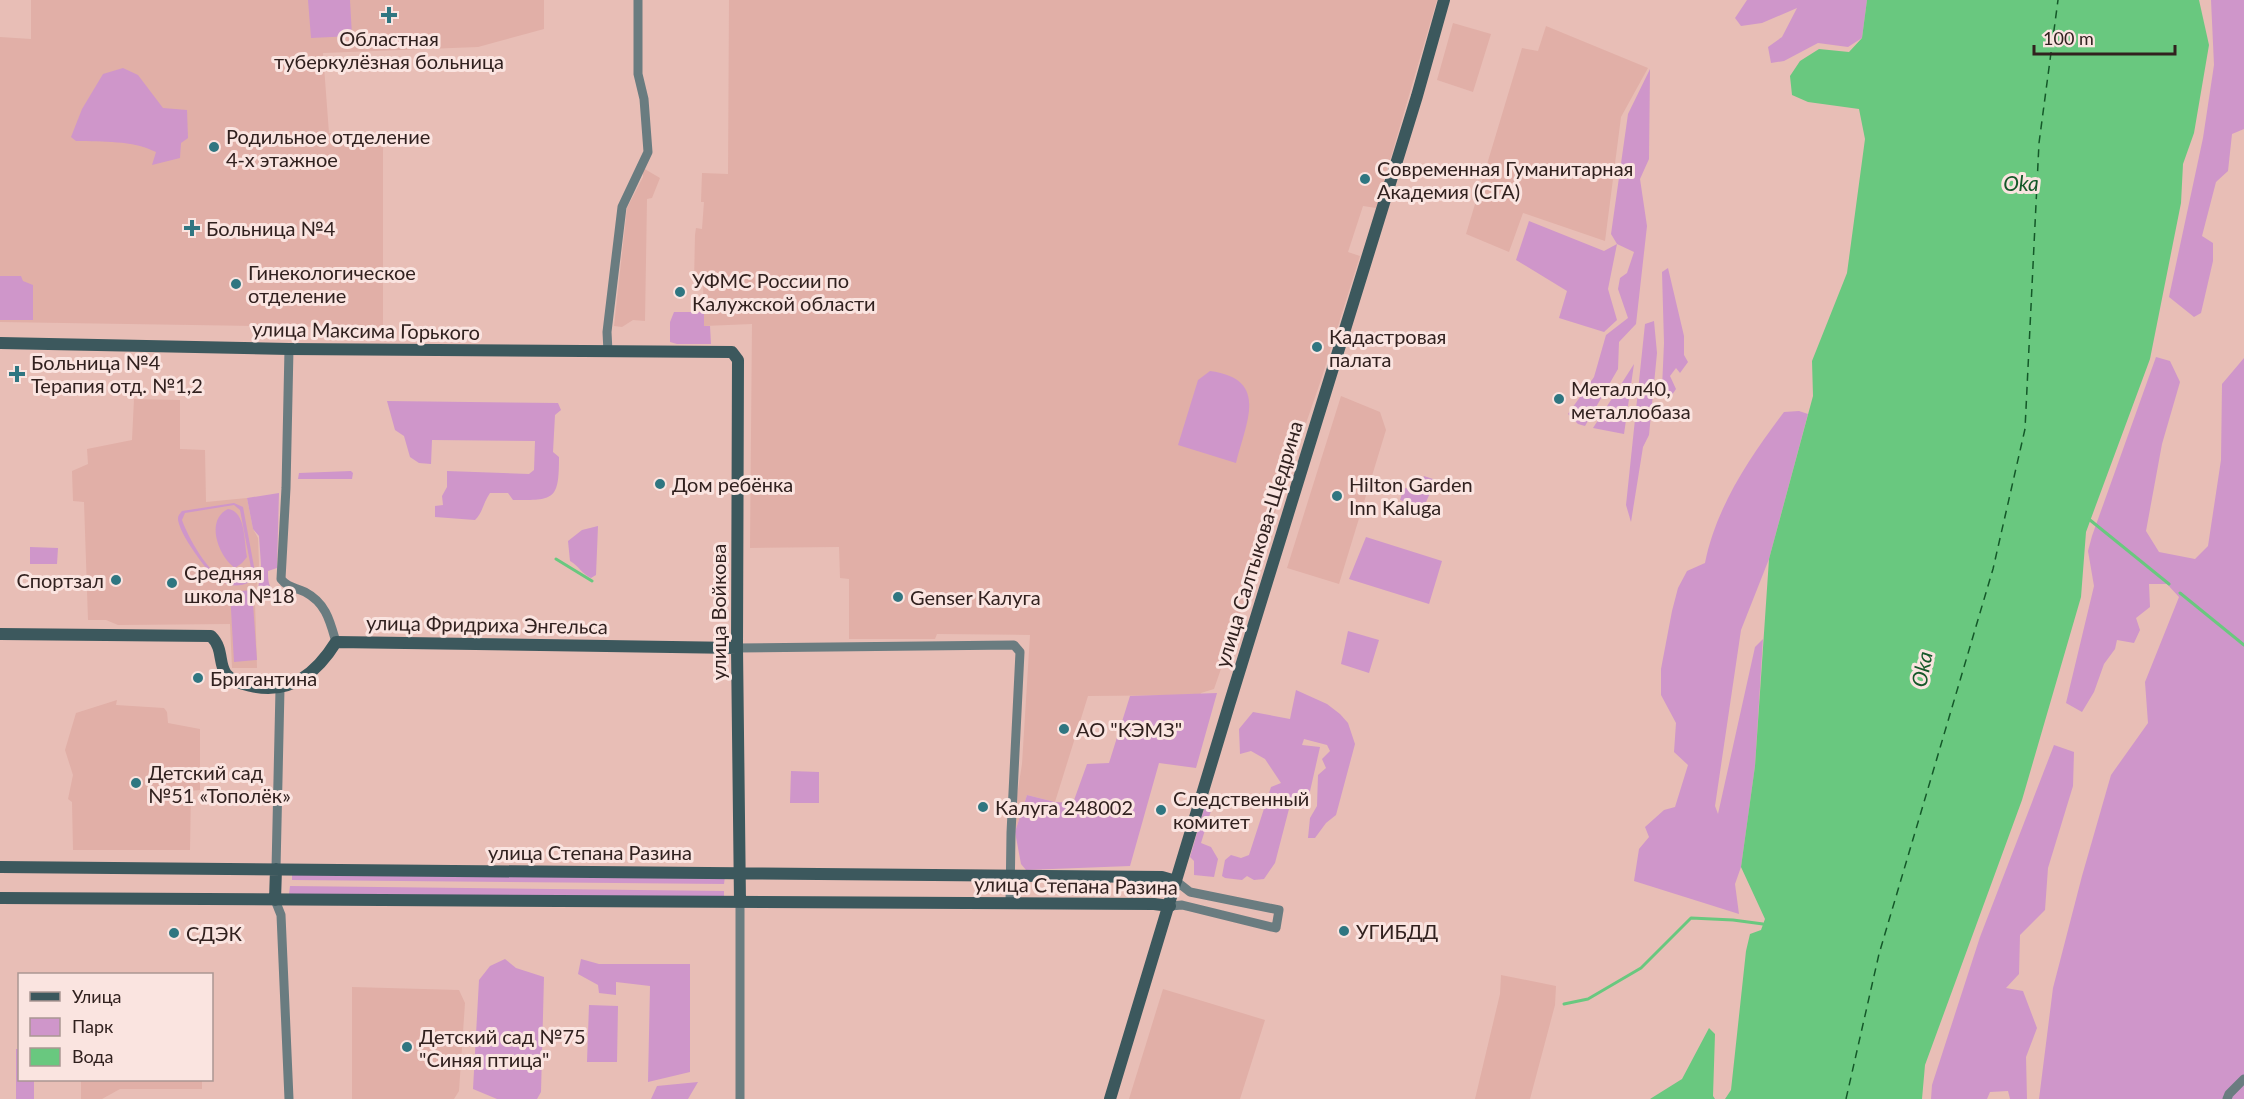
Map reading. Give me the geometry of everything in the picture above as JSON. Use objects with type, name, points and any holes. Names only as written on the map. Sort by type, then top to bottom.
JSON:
[{"type":"main road","name":"улица Салтыкова-Щедрина","points":[[1110,1099],[1414,106],[1444,0]]},
{"type":"main road","name":"улица Максима Горького","points":[[0,344],[289,349],[732,352]]},
{"type":"main road","name":"улица Войкова","points":[[732,352],[738,360],[737,648],[740,902]]},
{"type":"main road","points":[[0,634],[211,636],[218,643],[224,672],[234,681],[262,688],[280,689],[304,677],[323,662],[336,642]]},
{"type":"main road","name":"улица Фридриха Энгельса","points":[[336,642],[737,648]]},
{"type":"main road","name":"улица Степана Разина","points":[[0,867],[1162,876],[1176,881]]},
{"type":"main road","points":[[275,900],[276,869]]},
{"type":"main road","name":"улица Степана Разина","points":[[0,898],[1010,903],[1170,906]]},
{"type":"street","points":[[608,352],[607,332],[622,207],[648,152],[645,99],[638,74],[638,0]]},
{"type":"street","points":[[289,349],[286,488],[281,579],[288,587],[303,591],[319,601],[330,618],[336,642]]},
{"type":"street","name":"улица Фридриха Энгельса","points":[[737,648],[1014,645],[1020,652],[1010,875]]},
{"type":"street","points":[[276,869],[280,689]]},
{"type":"street","points":[[1010,875],[1010,903]]},
{"type":"street","name":"улица Степана Разина","points":[[1170,906],[1182,905],[1276,928],[1279,910],[1190,892],[1176,881]]},
{"type":"street","points":[[275,900],[281,915],[289,1099]]},
{"type":"street","points":[[740,902],[740,1099]]},
{"type":"street","points":[[2227,1099],[2244,1079]]},
{"type":"shaded area","name":"Больница №4","points":[[31,0],[544,0],[544,29],[478,47],[323,53],[329,133],[383,133],[383,328],[0,322],[0,37],[31,39]]},
{"type":"shaded area","points":[[729,0],[1437,0],[1376,208],[1363,206],[1348,252],[1360,256],[1321,380],[1214,689],[1200,695],[1088,696],[1055,802],[1027,795],[1015,832],[1011,833],[1022,764],[1030,635],[937,634],[935,639],[849,639],[849,579],[840,578],[839,547],[750,548],[752,324],[704,326],[703,282],[694,282],[695,235],[696,228],[702,229],[704,202],[701,202],[702,173],[728,174]]},
{"type":"shaded area","points":[[1453,23],[1491,34],[1473,92],[1437,80]]},
{"type":"shaded area","points":[[1546,26],[1648,68],[1621,117],[1605,241],[1523,213],[1509,252],[1466,234],[1522,48],[1538,51]]},
{"type":"shaded area","points":[[643,168],[660,178],[652,198],[647,199],[645,321],[633,320],[622,327],[614,326],[627,208],[643,177]]},
{"type":"shaded area","points":[[1341,396],[1380,412],[1386,430],[1339,584],[1287,568]]},
{"type":"shaded area","name":"Средняя школа №18","points":[[134,399],[180,400],[180,449],[205,450],[206,502],[247,498],[253,529],[258,538],[259,564],[255,602],[257,668],[232,668],[230,624],[118,625],[106,620],[88,620],[84,502],[73,501],[72,471],[88,464],[87,449],[132,440]]},
{"type":"shaded area","name":"Детский сад №51 «Тополёк»","points":[[117,700],[116,705],[164,708],[167,712],[168,723],[200,729],[200,790],[191,791],[190,850],[73,850],[72,802],[68,799],[73,775],[65,750],[76,713]]},
{"type":"shaded area","points":[[1501,975],[1556,986],[1555,1005],[1530,1099],[1475,1099],[1500,994]]},
{"type":"shaded area","name":"Детский сад №75 \"Синяя птица\"","points":[[352,987],[459,990],[465,1003],[459,1091],[454,1099],[352,1099]]},
{"type":"shaded area","points":[[1163,989],[1265,1020],[1240,1099],[1129,1099]]},
{"type":"shaded area","points":[[81,1081],[202,1081],[202,1089],[120,1089],[102,1099],[81,1099]]},
{"type":"green space","points":[[308,0],[350,0],[352,36],[311,38]]},
{"type":"green space","points":[[1747,0],[1867,0],[1862,38],[1848,47],[1818,43],[1784,61],[1771,63],[1768,47],[1782,37],[1797,8],[1762,23],[1741,26],[1735,18]]},
{"type":"green space","points":[[2211,0],[2244,0],[2244,129],[2232,134],[2228,171],[2216,182],[2202,236],[2213,243],[2213,261],[2201,313],[2194,317],[2169,297],[2203,138],[2214,65]]},
{"type":"green space","points":[[123,68],[138,75],[163,108],[187,110],[188,138],[181,143],[180,158],[152,165],[156,152],[147,148],[117,142],[76,141],[71,137],[82,109],[103,74]]},
{"type":"green space","points":[[1650,69],[1649,159],[1640,179],[1647,226],[1636,324],[1619,342],[1618,369],[1585,426],[1578,424],[1568,414],[1594,377],[1606,335],[1628,318],[1618,289],[1620,278],[1627,273],[1634,252],[1617,244],[1611,234],[1628,114]]},
{"type":"green space","points":[[1529,221],[1604,251],[1617,244],[1608,289],[1617,320],[1604,332],[1559,318],[1567,291],[1516,260]]},
{"type":"green space","points":[[1668,268],[1684,336],[1684,355],[1688,362],[1680,373],[1676,368],[1670,376],[1676,389],[1670,398],[1662,388],[1664,343],[1662,272]]},
{"type":"green space","points":[[0,276],[21,276],[23,281],[33,285],[33,320],[0,320]]},
{"type":"green space","points":[[674,312],[704,312],[704,326],[710,326],[711,344],[670,342],[670,322]]},
{"type":"green space","points":[[1654,321],[1657,353],[1649,435],[1643,447],[1631,522],[1626,505],[1645,324]]},
{"type":"green space","points":[[2156,357],[2170,361],[2180,382],[2162,444],[2146,531],[2159,552],[2195,559],[2208,546],[2221,460],[2222,384],[2244,358],[2244,1099],[2039,1099],[2053,988],[2082,876],[2111,775],[2148,723],[2145,682],[2179,597],[2167,584],[2149,584],[2150,607],[2136,618],[2140,630],[2134,643],[2117,640],[2115,649],[2104,664],[2094,692],[2082,712],[2066,703],[2094,586],[2088,551]]},
{"type":"green space","points":[[1634,364],[1624,434],[1593,428]]},
{"type":"green space","points":[[1210,371],[1229,376],[1241,383],[1247,393],[1248,418],[1236,463],[1178,445],[1198,380]]},
{"type":"green space","points":[[387,401],[558,403],[561,410],[555,415],[553,452],[559,457],[559,471],[555,490],[546,498],[537,499],[513,500],[508,493],[490,493],[475,520],[435,517],[435,506],[443,505],[442,496],[447,487],[447,471],[529,474],[534,470],[535,441],[432,440],[431,464],[419,463],[410,457],[404,436],[395,430]]},
{"type":"green space","points":[[1799,411],[1808,414],[1769,559],[1741,630],[1715,806],[1718,814],[1755,647],[1763,639],[1755,766],[1741,867],[1735,884],[1739,914],[1634,881],[1639,849],[1649,837],[1645,827],[1664,810],[1675,807],[1688,765],[1674,752],[1676,723],[1661,695],[1661,669],[1678,588],[1687,571],[1705,563],[1710,542],[1726,502],[1759,447],[1784,412]]},
{"type":"green space","points":[[351,471],[352,479],[298,479],[299,473]]},
{"type":"green space","points":[[1424,476],[1436,480],[1426,502],[1415,505],[1400,500],[1404,488],[1412,489],[1419,486]]},
{"type":"green space","points":[[279,493],[277,568],[268,571],[268,576],[272,588],[282,594],[257,600],[261,565],[259,536],[253,529],[247,498]]},
{"type":"green space","points":[[234,503],[243,507],[255,572],[250,582],[240,585],[224,583],[210,572],[182,532],[178,516],[182,511]],"holes":[[[234,505],[240,510],[252,573],[246,580],[227,581],[206,563],[182,520],[185,513]]]},
{"type":"green space","points":[[228,509],[234,511],[241,521],[247,557],[235,568],[224,555],[216,538],[217,521]]},
{"type":"green space","points":[[598,526],[596,575],[591,578],[570,561],[568,541],[582,530]]},
{"type":"green space","points":[[1366,537],[1442,561],[1429,604],[1349,579]]},
{"type":"green space","points":[[30,547],[58,548],[57,564],[30,564]]},
{"type":"green space","points":[[252,590],[257,660],[234,662],[230,592]]},
{"type":"green space","points":[[1348,631],[1379,640],[1369,673],[1341,664]]},
{"type":"green space","points":[[1296,690],[1327,704],[1340,714],[1348,723],[1355,744],[1336,815],[1326,823],[1315,838],[1308,838],[1310,818],[1317,806],[1318,775],[1326,768],[1322,759],[1330,751],[1327,745],[1304,739],[1302,745],[1320,747],[1306,809],[1290,805],[1275,863],[1264,879],[1254,880],[1247,876],[1242,880],[1225,878],[1222,876],[1225,860],[1231,855],[1241,858],[1249,855],[1271,787],[1281,783],[1265,759],[1251,751],[1240,754],[1239,729],[1253,712],[1290,719]]},
{"type":"green space","points":[[1217,693],[1196,768],[1159,763],[1130,866],[1026,870],[1021,864],[1015,832],[1027,795],[1055,802],[1073,803],[1087,764],[1109,763],[1130,696]]},
{"type":"green space","points":[[2054,745],[2074,752],[2073,786],[2048,868],[2045,910],[2020,935],[2019,974],[2006,988],[2023,991],[2037,1028],[2026,1057],[2027,1099],[2010,1099],[2008,1091],[1990,1092],[1987,1099],[1931,1099],[1932,1085],[1980,937]]},
{"type":"green space","points":[[791,771],[819,772],[819,803],[790,803]]},
{"type":"green space","points":[[1207,799],[1214,801],[1201,843],[1211,847],[1218,859],[1214,877],[1194,875],[1194,861],[1190,857]]},
{"type":"green space","points":[[292,872],[725,876],[724,884],[292,880]]},
{"type":"green space","points":[[290,886],[724,891],[724,897],[289,894]]},
{"type":"green space","points":[[505,959],[516,968],[544,977],[541,1092],[537,1099],[497,1099],[473,1089],[479,980],[490,966]]},
{"type":"green space","points":[[581,959],[599,964],[690,964],[690,1072],[648,1082],[650,986],[616,982],[616,995],[599,993],[598,985],[578,974]]},
{"type":"green space","points":[[589,1005],[618,1006],[617,1062],[587,1062]]},
{"type":"green space","points":[[16,1049],[18,1049],[18,1081],[34,1081],[34,1099],[16,1099]]},
{"type":"green space","points":[[698,1082],[688,1099],[651,1099],[657,1086]]},
{"type":"water","name":"Oka","points":[[1867,0],[2199,0],[2209,45],[2194,133],[2183,164],[2181,203],[2150,359],[2086,532],[2081,597],[2022,800],[1925,1065],[1922,1099],[1725,1099],[1731,1090],[1746,951],[1750,934],[1761,930],[1765,919],[1741,867],[1755,766],[1769,559],[1813,396],[1812,361],[1847,273],[1865,139],[1859,109],[1808,102],[1792,95],[1790,76],[1800,61],[1819,49],[1849,52],[1862,38]]},
{"type":"water","points":[[1709,1028],[1715,1034],[1713,1096],[1715,1099],[1650,1099],[1682,1079]]},
{"type":"waterway","points":[[2090,520],[2169,584]]},
{"type":"waterway","points":[[556,559],[592,581]]},
{"type":"waterway","points":[[2180,593],[2244,645]]},
{"type":"waterway","points":[[1564,1004],[1588,999],[1641,968],[1691,918],[1763,924]]},
{"type":"ferry route","points":[[1846,1099],[1879,954],[1993,569],[2025,429],[2039,143],[2058,0]]},
{"type":"place","name":"Областная туберкулёзная больница","points":[[389,15]]},
{"type":"place","name":"Родильное отделение 4-х этажное","points":[[214,147]]},
{"type":"place","name":"Современная Гуманитарная Академия (СГА)","points":[[1365,179]]},
{"type":"place","name":"Больница №4","points":[[192,228]]},
{"type":"place","name":"Гинекологическое отделение","points":[[236,284]]},
{"type":"place","name":"УФМС России по Калужской области","points":[[680,292]]},
{"type":"place","name":"Кадастровая палата","points":[[1317,347]]},
{"type":"place","name":"Больница №4 Терапия отд. №1,2","points":[[17,374]]},
{"type":"place","name":"Металл40, металлобаза","points":[[1559,399]]},
{"type":"place","name":"Дом ребёнка","points":[[660,484]]},
{"type":"place","name":"Hilton Garden Inn Kaluga","points":[[1337,496]]},
{"type":"place","name":"Спортзал","points":[[116,580]]},
{"type":"place","name":"Средняя школа №18","points":[[172,583]]},
{"type":"place","name":"Genser Калуга","points":[[898,597]]},
{"type":"place","name":"Бригантина","points":[[198,678]]},
{"type":"place","name":"АО \"КЭМЗ\"","points":[[1064,729]]},
{"type":"place","name":"Детский сад №51 «Тополёк»","points":[[136,783]]},
{"type":"place","name":"Калуга 248002","points":[[983,807]]},
{"type":"place","name":"Следственный комитет","points":[[1161,810]]},
{"type":"place","name":"УГИБДД","points":[[1344,931]]},
{"type":"place","name":"СДЭК","points":[[174,933]]},
{"type":"place","name":"Детский сад №75 \"Синяя птица\"","points":[[407,1047]]}]
